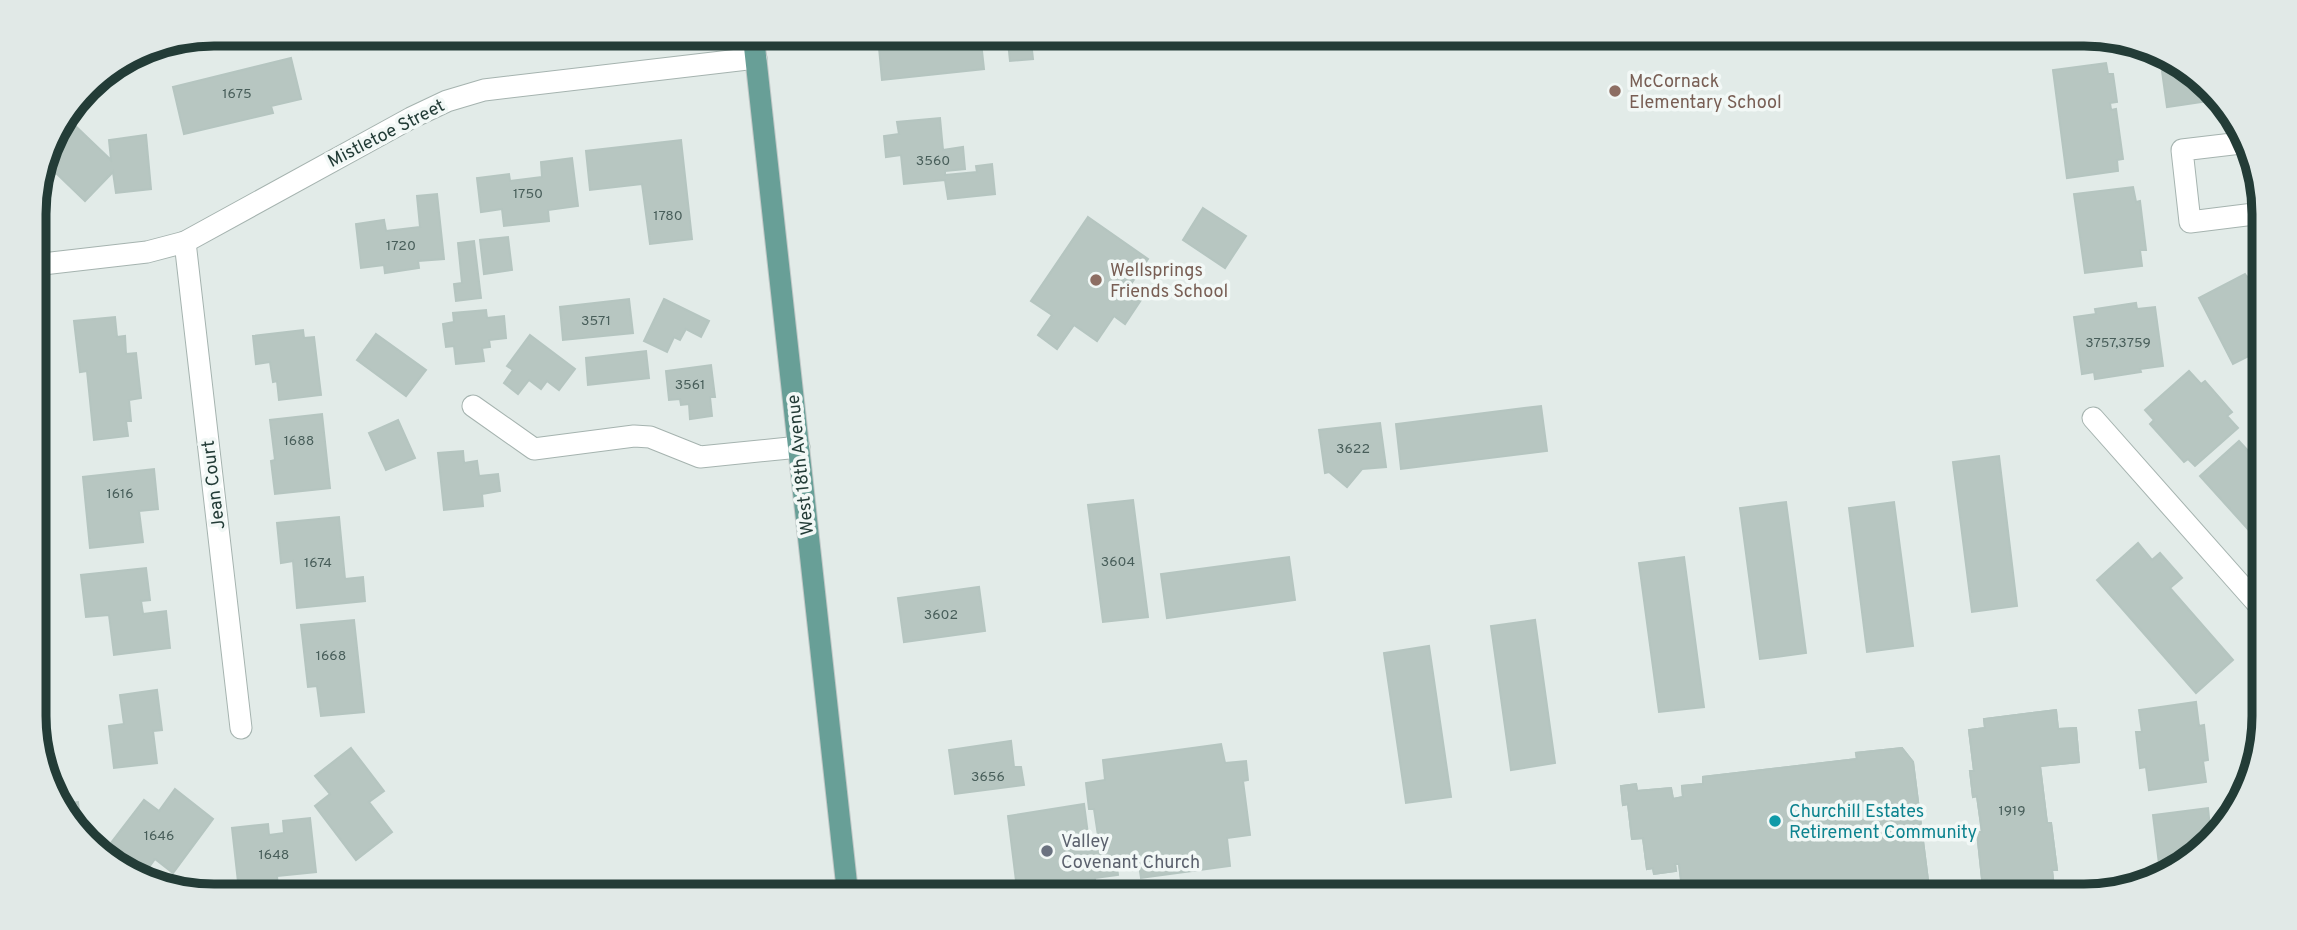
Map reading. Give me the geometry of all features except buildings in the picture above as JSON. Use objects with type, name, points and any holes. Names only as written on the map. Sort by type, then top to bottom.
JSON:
[{"type":"main road","name":"West 18th Avenue","points":[[755,46],[847,884]]},
{"type":"street","name":"Mistletoe Street","points":[[46,264],[147,252],[185,242],[382,133],[447,101],[484,90],[756,58]]},
{"type":"street","points":[[2236,144],[2182,150],[2190,222],[2252,215]]},
{"type":"street","name":"Jean Court","points":[[185,242],[241,728]]},
{"type":"street","points":[[473,406],[534,449],[634,436],[650,437],[700,457],[799,447]]},
{"type":"street","points":[[2093,418],[2252,598]]},
{"type":"place","name":"McCornack Elementary School","points":[[1615,91]]},
{"type":"place","name":"Wellsprings Friends School","points":[[1096,280]]},
{"type":"place","name":"Churchill Estates Retirement Community","points":[[1775,821]]},
{"type":"place","name":"Valley Covenant Church","points":[[1047,851]]}]
